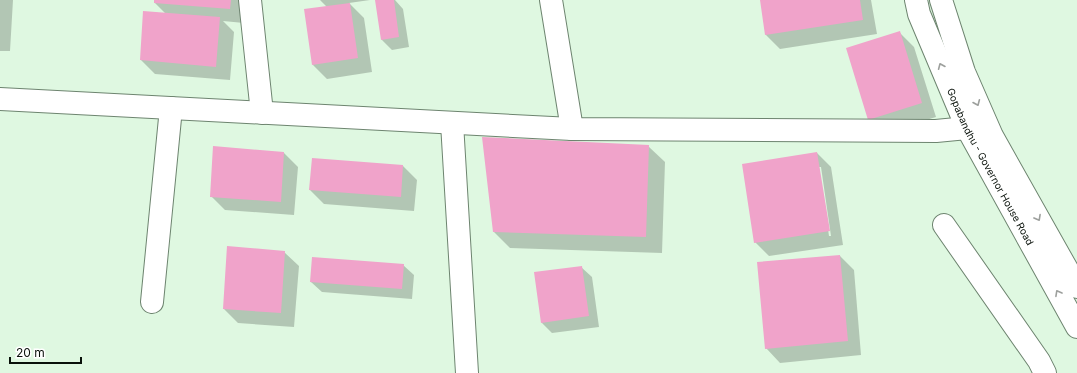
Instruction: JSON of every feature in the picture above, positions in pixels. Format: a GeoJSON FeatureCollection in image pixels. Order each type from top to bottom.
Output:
{"type":"FeatureCollection","features":[{"type":"Feature","properties":{"kind":"street"},"geometry":{"type":"LineString","coordinates":[[250,0],[262,113]]}},
{"type":"Feature","properties":{"kind":"street"},"geometry":{"type":"LineString","coordinates":[[551,0],[572,129]]}},
{"type":"Feature","properties":{"kind":"street","name":"Gopabandhu - Governor House Road"},"geometry":{"type":"LineString","coordinates":[[916,0],[919,14],[967,128],[1077,327]]}},
{"type":"Feature","properties":{"kind":"street","name":"Gopabandhu - Governor House Road"},"geometry":{"type":"LineString","coordinates":[[941,0],[964,72],[992,136],[1077,287]]}},
{"type":"Feature","properties":{"kind":"street"},"geometry":{"type":"LineString","coordinates":[[0,99],[572,129],[936,130],[967,128]]}},
{"type":"Feature","properties":{"kind":"street"},"geometry":{"type":"LineString","coordinates":[[152,302],[171,108]]}},
{"type":"Feature","properties":{"kind":"street"},"geometry":{"type":"LineString","coordinates":[[452,123],[467,373]]}},
{"type":"Feature","properties":{"kind":"street"},"geometry":{"type":"LineString","coordinates":[[944,225],[1039,361],[1045,373]]}},
{"type":"Feature","properties":{"kind":"building"},"geometry":{"type":"Polygon","coordinates":[[[154,0],[231,0],[230,9],[154,3],[154,0]]]}},
{"type":"Feature","properties":{"kind":"building"},"geometry":{"type":"Polygon","coordinates":[[[375,0],[394,0],[399,37],[381,40],[375,0]]]}},
{"type":"Feature","properties":{"kind":"building"},"geometry":{"type":"Polygon","coordinates":[[[760,0],[860,0],[863,20],[765,35],[760,0]]]}},
{"type":"Feature","properties":{"kind":"building"},"geometry":{"type":"Polygon","coordinates":[[[350,3],[358,58],[312,65],[304,9],[350,3]]]}},
{"type":"Feature","properties":{"kind":"building"},"geometry":{"type":"Polygon","coordinates":[[[143,11],[220,17],[216,67],[140,60],[143,11]]]}},
{"type":"Feature","properties":{"kind":"building"},"geometry":{"type":"Polygon","coordinates":[[[900,31],[922,103],[868,120],[846,48],[900,31]]]}},
{"type":"Feature","properties":{"kind":"building"},"geometry":{"type":"Polygon","coordinates":[[[482,137],[649,145],[646,237],[493,232],[482,137]]]}},
{"type":"Feature","properties":{"kind":"building"},"geometry":{"type":"Polygon","coordinates":[[[213,146],[284,152],[281,202],[210,197],[213,146]]]}},
{"type":"Feature","properties":{"kind":"building"},"geometry":{"type":"Polygon","coordinates":[[[817,152],[830,231],[754,243],[742,164],[817,152]]]}},
{"type":"Feature","properties":{"kind":"building"},"geometry":{"type":"Polygon","coordinates":[[[312,158],[403,165],[401,197],[309,190],[312,158]]]}},
{"type":"Feature","properties":{"kind":"building"},"geometry":{"type":"Polygon","coordinates":[[[227,246],[285,251],[281,313],[223,309],[227,246]]]}},
{"type":"Feature","properties":{"kind":"building"},"geometry":{"type":"Polygon","coordinates":[[[840,255],[848,341],[765,349],[757,262],[840,255]]]}},
{"type":"Feature","properties":{"kind":"building"},"geometry":{"type":"Polygon","coordinates":[[[312,257],[404,264],[402,289],[310,282],[312,257]]]}},
{"type":"Feature","properties":{"kind":"building"},"geometry":{"type":"Polygon","coordinates":[[[582,266],[589,316],[541,323],[534,272],[582,266]]]}}]}
